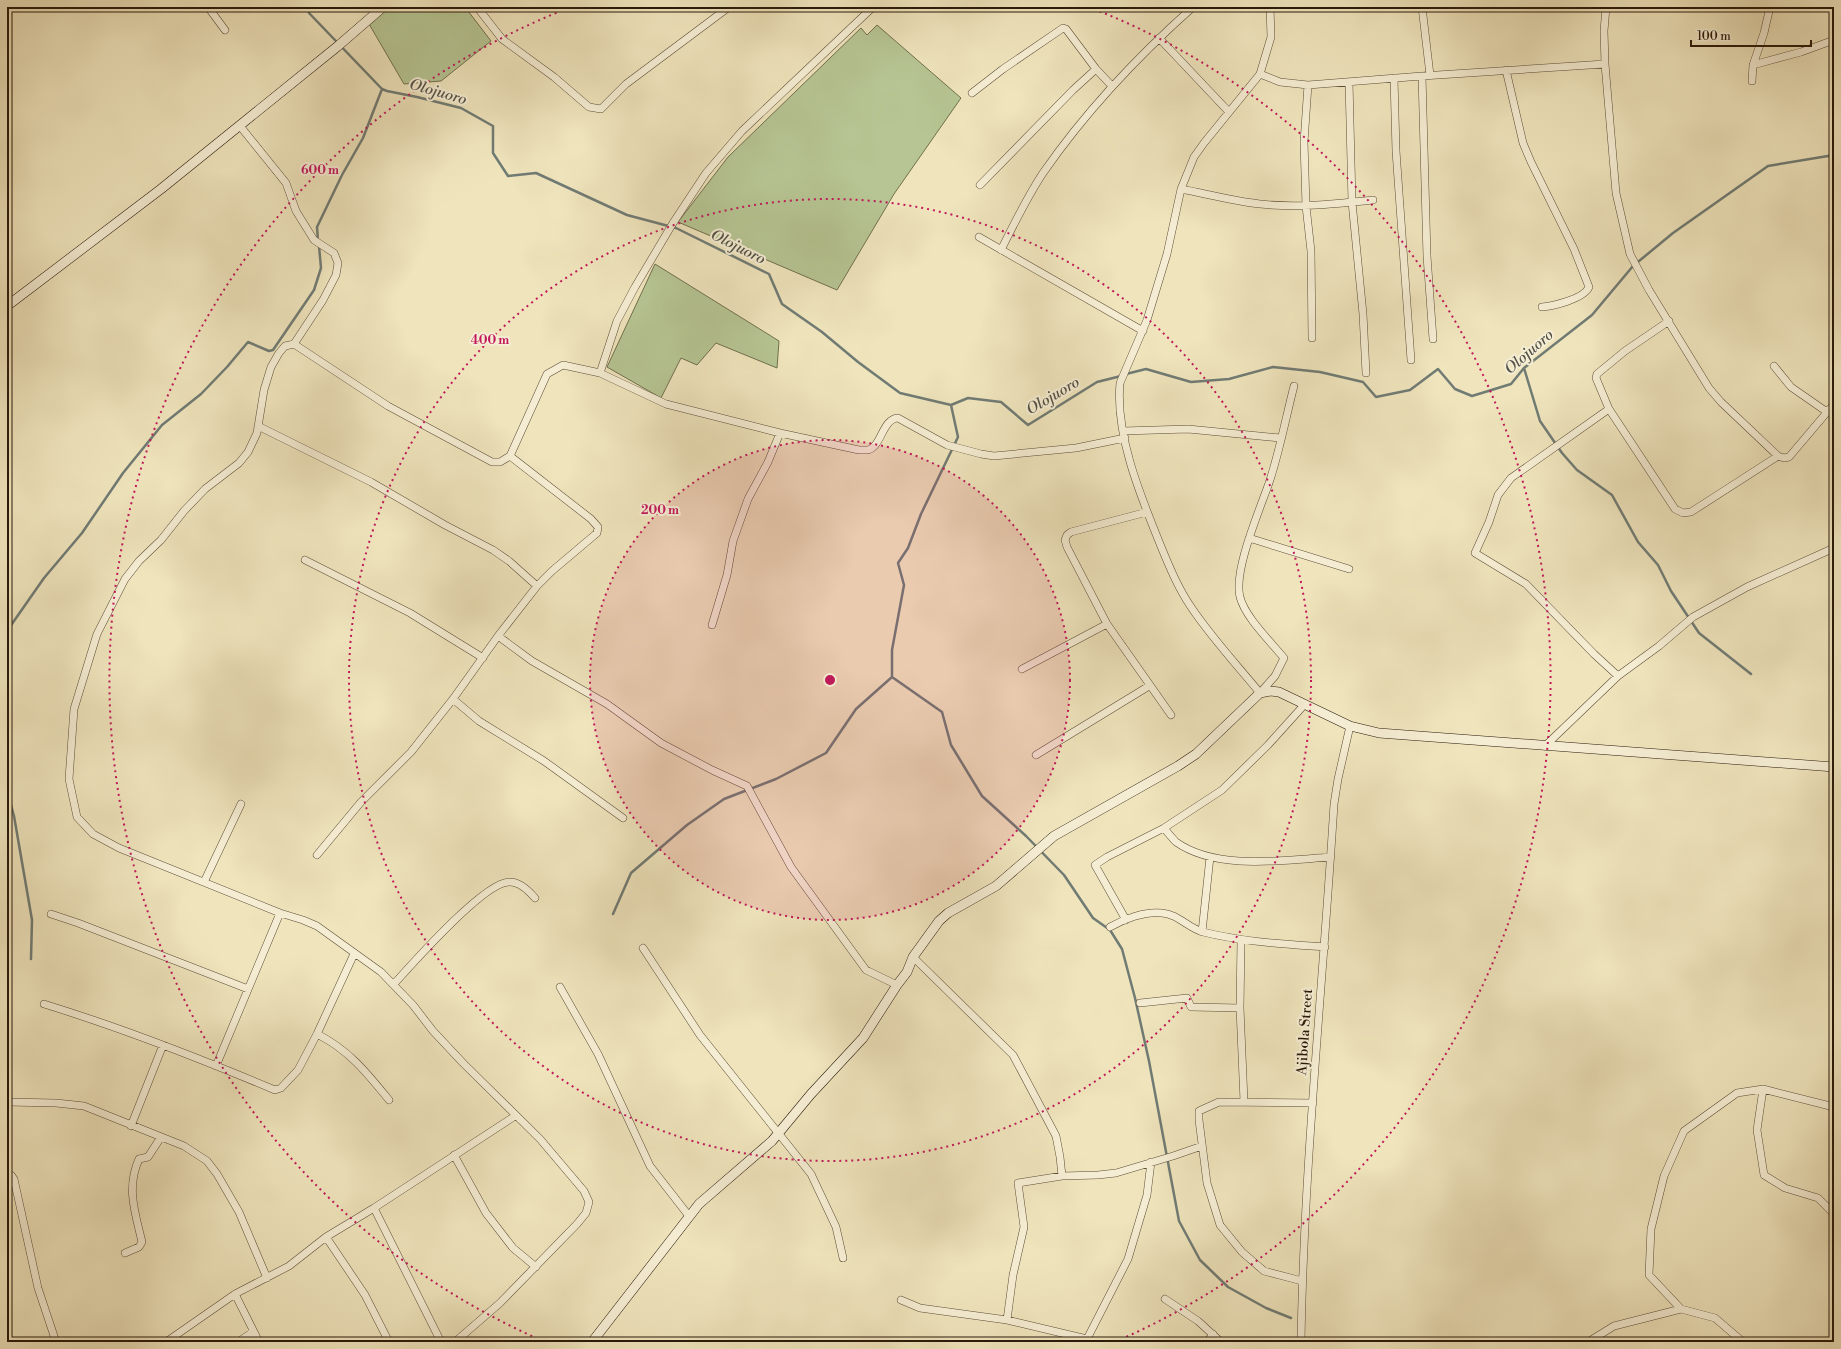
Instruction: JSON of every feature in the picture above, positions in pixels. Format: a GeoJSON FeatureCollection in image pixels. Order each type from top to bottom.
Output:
{"type":"FeatureCollection","features":[{"type":"Feature","properties":{"kind":"street"},"geometry":{"type":"LineString","coordinates":[[208,7],[225,30]]}},
{"type":"Feature","properties":{"kind":"street"},"geometry":{"type":"LineString","coordinates":[[7,306],[160,190],[338,46],[383,7]]}},
{"type":"Feature","properties":{"kind":"street"},"geometry":{"type":"LineString","coordinates":[[477,7],[502,39],[548,72],[590,108],[601,109],[626,84],[729,7]]}},
{"type":"Feature","properties":{"kind":"street"},"geometry":{"type":"LineString","coordinates":[[600,373],[617,321],[634,287],[673,223],[706,173],[742,131],[873,7]]}},
{"type":"Feature","properties":{"kind":"street"},"geometry":{"type":"LineString","coordinates":[[1001,250],[1042,174],[1077,127],[1111,85],[1193,7]]}},
{"type":"Feature","properties":{"kind":"street"},"geometry":{"type":"LineString","coordinates":[[1260,693],[1191,606],[1172,572],[1135,480],[1124,434],[1119,392],[1120,383],[1143,331],[1167,254],[1181,189],[1194,158],[1204,143],[1260,74],[1271,37],[1270,7]]}},
{"type":"Feature","properties":{"kind":"street"},"geometry":{"type":"LineString","coordinates":[[1422,7],[1426,75],[1427,256],[1433,339]]}},
{"type":"Feature","properties":{"kind":"street"},"geometry":{"type":"LineString","coordinates":[[1606,7],[1604,31],[1605,64],[1616,193],[1630,254],[1638,270],[1709,388],[1721,402],[1778,456],[1784,458],[1789,457],[1834,404]]}},
{"type":"Feature","properties":{"kind":"street"},"geometry":{"type":"LineString","coordinates":[[1752,81],[1753,65],[1764,33],[1770,7]]}},
{"type":"Feature","properties":{"kind":"street"},"geometry":{"type":"LineString","coordinates":[[972,93],[1003,69],[1063,28],[1066,29],[1096,69],[1111,85]]}},
{"type":"Feature","properties":{"kind":"street"},"geometry":{"type":"LineString","coordinates":[[1159,38],[1229,112]]}},
{"type":"Feature","properties":{"kind":"street"},"geometry":{"type":"LineString","coordinates":[[1753,65],[1801,52],[1834,40]]}},
{"type":"Feature","properties":{"kind":"street"},"geometry":{"type":"LineString","coordinates":[[1260,74],[1280,82],[1308,85],[1426,75],[1605,64]]}},
{"type":"Feature","properties":{"kind":"street"},"geometry":{"type":"LineString","coordinates":[[980,185],[1073,90],[1096,69]]}},
{"type":"Feature","properties":{"kind":"street"},"geometry":{"type":"LineString","coordinates":[[1506,70],[1523,143],[1530,162],[1574,250],[1588,287],[1584,293],[1562,303],[1542,307]]}},
{"type":"Feature","properties":{"kind":"street"},"geometry":{"type":"LineString","coordinates":[[1394,78],[1398,173],[1411,360]]}},
{"type":"Feature","properties":{"kind":"street"},"geometry":{"type":"LineString","coordinates":[[1349,82],[1352,202],[1363,314],[1366,373]]}},
{"type":"Feature","properties":{"kind":"street"},"geometry":{"type":"LineString","coordinates":[[1308,85],[1304,142],[1306,206],[1311,251],[1312,338]]}},
{"type":"Feature","properties":{"kind":"street"},"geometry":{"type":"LineString","coordinates":[[240,126],[286,183],[296,211],[314,240],[334,253],[338,263],[336,275],[323,300],[294,344],[286,346],[279,353],[271,367],[264,390],[255,440],[239,463],[206,489],[184,511],[161,540],[139,561],[125,579],[97,634],[74,709],[69,779],[76,817],[93,834],[119,848],[280,913],[317,926],[381,972],[394,984],[463,1063],[508,1106],[515,1116],[540,1138],[584,1191],[589,1202],[586,1213],[577,1224],[500,1303],[455,1342]]}},
{"type":"Feature","properties":{"kind":"street"},"geometry":{"type":"LineString","coordinates":[[1181,189],[1259,204],[1306,206],[1373,200]]}},
{"type":"Feature","properties":{"kind":"street"},"geometry":{"type":"LineString","coordinates":[[979,237],[1143,331]]}},
{"type":"Feature","properties":{"kind":"street"},"geometry":{"type":"LineString","coordinates":[[1669,321],[1625,351],[1597,374],[1596,378],[1609,409],[1675,509],[1683,513],[1691,512],[1778,456]]}},
{"type":"Feature","properties":{"kind":"street"},"geometry":{"type":"LineString","coordinates":[[294,344],[388,406],[492,462],[500,462],[510,456],[547,374],[563,365],[600,373],[666,404],[780,433],[858,450],[868,450],[873,447],[891,420],[898,418],[946,445],[956,449],[981,454],[1008,455],[1081,448],[1124,434],[1188,429],[1280,438]]}},
{"type":"Feature","properties":{"kind":"street"},"geometry":{"type":"LineString","coordinates":[[1774,366],[1791,387],[1827,412]]}},
{"type":"Feature","properties":{"kind":"street"},"geometry":{"type":"LineString","coordinates":[[592,1342],[689,1216],[711,1193],[779,1134],[811,1094],[863,1038],[907,972],[913,957],[939,921],[948,913],[996,886],[1042,844],[1070,826],[1178,766],[1196,754],[1260,693],[1275,676],[1284,658],[1243,606],[1239,595],[1243,561],[1249,538],[1270,479],[1294,386]]}},
{"type":"Feature","properties":{"kind":"street"},"geometry":{"type":"LineString","coordinates":[[1609,409],[1511,478],[1498,495],[1489,522],[1475,553],[1526,584],[1594,654],[1618,676]]}},
{"type":"Feature","properties":{"kind":"street"},"geometry":{"type":"LineString","coordinates":[[258,426],[371,482],[445,525],[493,550],[509,561],[537,586]]}},
{"type":"Feature","properties":{"kind":"street"},"geometry":{"type":"LineString","coordinates":[[712,625],[728,575],[733,541],[748,499],[768,462],[780,433]]}},
{"type":"Feature","properties":{"kind":"street"},"geometry":{"type":"LineString","coordinates":[[317,855],[361,802],[410,752],[453,699],[498,636],[537,586],[552,571],[597,533],[598,527],[591,519],[510,456]]}},
{"type":"Feature","properties":{"kind":"street"},"geometry":{"type":"LineString","coordinates":[[1147,512],[1071,532],[1067,535],[1065,540],[1067,547],[1107,624],[1149,686],[1171,715]]}},
{"type":"Feature","properties":{"kind":"street"},"geometry":{"type":"LineString","coordinates":[[1249,538],[1349,568]]}},
{"type":"Feature","properties":{"kind":"street"},"geometry":{"type":"LineString","coordinates":[[1545,746],[1618,676],[1659,646],[1693,617],[1747,587],[1834,548]]}},
{"type":"Feature","properties":{"kind":"street"},"geometry":{"type":"LineString","coordinates":[[305,560],[410,613],[483,658]]}},
{"type":"Feature","properties":{"kind":"street"},"geometry":{"type":"LineString","coordinates":[[1022,669],[1107,624]]}},
{"type":"Feature","properties":{"kind":"street"},"geometry":{"type":"LineString","coordinates":[[498,636],[532,661],[607,704],[661,743],[712,770],[747,786],[752,792],[754,800],[791,867],[866,970],[897,985]]}},
{"type":"Feature","properties":{"kind":"street"},"geometry":{"type":"LineString","coordinates":[[1036,755],[1149,686]]}},
{"type":"Feature","properties":{"kind":"street"},"geometry":{"type":"LineString","coordinates":[[1260,693],[1270,691],[1279,692],[1350,726],[1379,733],[1834,767]]}},
{"type":"Feature","properties":{"kind":"street"},"geometry":{"type":"LineString","coordinates":[[453,699],[479,721],[544,760],[623,818]]}},
{"type":"Feature","properties":{"kind":"street"},"geometry":{"type":"LineString","coordinates":[[1126,920],[1095,865],[1107,857],[1164,828],[1230,784],[1305,704]]}},
{"type":"Feature","properties":{"kind":"street","name":"Ajibola Street"},"geometry":{"type":"LineString","coordinates":[[1301,1342],[1302,1282],[1334,804],[1350,726]]}},
{"type":"Feature","properties":{"kind":"street"},"geometry":{"type":"LineString","coordinates":[[204,882],[241,804]]}},
{"type":"Feature","properties":{"kind":"street"},"geometry":{"type":"LineString","coordinates":[[1164,828],[1174,840],[1183,846],[1210,857],[1256,861],[1331,857]]}},
{"type":"Feature","properties":{"kind":"street"},"geometry":{"type":"LineString","coordinates":[[1202,932],[1210,857]]}},
{"type":"Feature","properties":{"kind":"street"},"geometry":{"type":"LineString","coordinates":[[394,984],[433,940],[470,906],[501,882],[511,881],[525,888],[535,898]]}},
{"type":"Feature","properties":{"kind":"street"},"geometry":{"type":"LineString","coordinates":[[216,1066],[280,913]]}},
{"type":"Feature","properties":{"kind":"street"},"geometry":{"type":"LineString","coordinates":[[1110,928],[1126,920],[1150,913],[1168,913],[1202,932],[1241,941],[1325,947]]}},
{"type":"Feature","properties":{"kind":"street"},"geometry":{"type":"LineString","coordinates":[[51,914],[248,989]]}},
{"type":"Feature","properties":{"kind":"street"},"geometry":{"type":"LineString","coordinates":[[1241,941],[1240,1008],[1244,1101]]}},
{"type":"Feature","properties":{"kind":"street"},"geometry":{"type":"LineString","coordinates":[[643,948],[700,1035],[811,1174],[836,1228],[843,1258]]}},
{"type":"Feature","properties":{"kind":"street"},"geometry":{"type":"LineString","coordinates":[[44,1004],[163,1045],[275,1090],[280,1088],[298,1070],[317,1034],[354,954]]}},
{"type":"Feature","properties":{"kind":"street"},"geometry":{"type":"LineString","coordinates":[[913,957],[1013,1055],[1056,1136],[1062,1176]]}},
{"type":"Feature","properties":{"kind":"street"},"geometry":{"type":"LineString","coordinates":[[560,987],[598,1054],[650,1166],[689,1216]]}},
{"type":"Feature","properties":{"kind":"street"},"geometry":{"type":"LineString","coordinates":[[1140,1003],[1186,998],[1191,1007],[1240,1008]]}},
{"type":"Feature","properties":{"kind":"street"},"geometry":{"type":"LineString","coordinates":[[317,1034],[330,1040],[360,1065],[389,1100]]}},
{"type":"Feature","properties":{"kind":"street"},"geometry":{"type":"LineString","coordinates":[[131,1126],[163,1045]]}},
{"type":"Feature","properties":{"kind":"street"},"geometry":{"type":"LineString","coordinates":[[1763,1089],[1757,1130],[1764,1175],[1785,1188],[1818,1198],[1834,1214]]}},
{"type":"Feature","properties":{"kind":"street"},"geometry":{"type":"LineString","coordinates":[[1681,1309],[1649,1275],[1651,1229],[1664,1176],[1684,1131],[1737,1092],[1763,1089],[1834,1107]]}},
{"type":"Feature","properties":{"kind":"street"},"geometry":{"type":"LineString","coordinates":[[1302,1282],[1264,1271],[1242,1252],[1220,1225],[1207,1183],[1199,1111],[1219,1102],[1244,1101],[1313,1103]]}},
{"type":"Feature","properties":{"kind":"street"},"geometry":{"type":"LineString","coordinates":[[7,1102],[56,1103],[84,1106],[184,1146],[207,1161],[217,1174],[239,1212],[267,1278]]}},
{"type":"Feature","properties":{"kind":"street"},"geometry":{"type":"LineString","coordinates":[[166,1342],[235,1294],[289,1266],[326,1237],[374,1208],[515,1116]]}},
{"type":"Feature","properties":{"kind":"street"},"geometry":{"type":"LineString","coordinates":[[124,1253],[139,1248],[142,1242],[132,1202],[134,1170],[139,1159],[148,1157],[161,1137]]}},
{"type":"Feature","properties":{"kind":"street"},"geometry":{"type":"LineString","coordinates":[[1007,1320],[1013,1275],[1024,1227],[1018,1183],[1062,1176],[1110,1174],[1164,1159],[1202,1146]]}},
{"type":"Feature","properties":{"kind":"street"},"geometry":{"type":"LineString","coordinates":[[454,1155],[486,1213],[513,1248],[536,1267]]}},
{"type":"Feature","properties":{"kind":"street"},"geometry":{"type":"LineString","coordinates":[[901,1300],[920,1308],[1007,1320],[1087,1339],[1128,1259],[1147,1195],[1151,1162]]}},
{"type":"Feature","properties":{"kind":"street"},"geometry":{"type":"LineString","coordinates":[[7,1176],[11,1175],[14,1179],[38,1288],[56,1342]]}},
{"type":"Feature","properties":{"kind":"street"},"geometry":{"type":"LineString","coordinates":[[374,1208],[441,1342]]}},
{"type":"Feature","properties":{"kind":"street"},"geometry":{"type":"LineString","coordinates":[[326,1237],[365,1295],[389,1342]]}},
{"type":"Feature","properties":{"kind":"street"},"geometry":{"type":"LineString","coordinates":[[235,1294],[259,1342]]}},
{"type":"Feature","properties":{"kind":"street"},"geometry":{"type":"LineString","coordinates":[[1165,1300],[1198,1321],[1221,1342]]}},
{"type":"Feature","properties":{"kind":"street"},"geometry":{"type":"LineString","coordinates":[[1588,1342],[1614,1326],[1681,1309],[1715,1318],[1743,1342]]}},
{"type":"Feature","properties":{"kind":"street"},"geometry":{"type":"LineString","coordinates":[[238,1342],[253,1332]]}},
{"type":"Feature","properties":{"kind":"street"},"geometry":{"type":"LineString","coordinates":[[1207,1342],[1213,1334]]}},
{"type":"Feature","properties":{"kind":"green space"},"geometry":{"type":"Polygon","coordinates":[[[388,7],[465,7],[491,41],[441,81],[404,84],[369,24],[388,7]]]}},
{"type":"Feature","properties":{"kind":"green space"},"geometry":{"type":"Polygon","coordinates":[[[877,25],[961,98],[894,194],[837,290],[678,222],[728,157],[861,28],[867,35],[877,25]]]}},
{"type":"Feature","properties":{"kind":"green space"},"geometry":{"type":"Polygon","coordinates":[[[655,264],[779,341],[777,368],[716,343],[697,365],[681,358],[661,398],[607,367],[655,264]]]}},
{"type":"Feature","properties":{"kind":"waterway","name":"Olojuoro"},"geometry":{"type":"LineString","coordinates":[[308,7],[309,13],[382,89],[461,108],[493,126],[493,153],[508,176],[536,173],[627,215],[676,228],[769,274],[782,304],[822,332],[858,362],[900,393],[951,405],[968,398],[1001,402],[1028,425],[1097,382],[1121,376]]}},
{"type":"Feature","properties":{"kind":"waterway"},"geometry":{"type":"LineString","coordinates":[[318,241],[317,227],[342,175],[363,138],[382,89]]}},
{"type":"Feature","properties":{"kind":"waterway","name":"Olojuoro"},"geometry":{"type":"LineString","coordinates":[[1126,374],[1146,369],[1191,382],[1229,379],[1273,367],[1320,372],[1363,382],[1376,397],[1410,390],[1438,369],[1455,389],[1472,396],[1511,384],[1524,368],[1592,315],[1633,266],[1673,233],[1768,166],[1834,155]]}},
{"type":"Feature","properties":{"kind":"waterway"},"geometry":{"type":"LineString","coordinates":[[7,631],[44,578],[82,533],[123,473],[162,425],[201,394],[248,342],[269,351],[273,350],[314,290],[321,268],[319,246]]}},
{"type":"Feature","properties":{"kind":"waterway"},"geometry":{"type":"LineString","coordinates":[[1524,368],[1540,421],[1562,453],[1577,470],[1612,495],[1638,542],[1658,565],[1671,591],[1699,633],[1751,674]]}},
{"type":"Feature","properties":{"kind":"waterway"},"geometry":{"type":"LineString","coordinates":[[951,405],[958,437],[921,514],[908,548],[898,563],[904,585],[892,650],[892,677],[942,712],[951,745],[982,796],[1026,836],[1064,875],[1093,918],[1110,930],[1122,949],[1149,1061],[1179,1221],[1200,1260],[1228,1287],[1266,1308],[1291,1318]]}},
{"type":"Feature","properties":{"kind":"waterway"},"geometry":{"type":"LineString","coordinates":[[613,914],[631,873],[687,825],[724,799],[776,779],[826,753],[856,709],[892,677]]}},
{"type":"Feature","properties":{"kind":"waterway"},"geometry":{"type":"LineString","coordinates":[[7,791],[14,816],[32,920],[31,959]]}}]}
